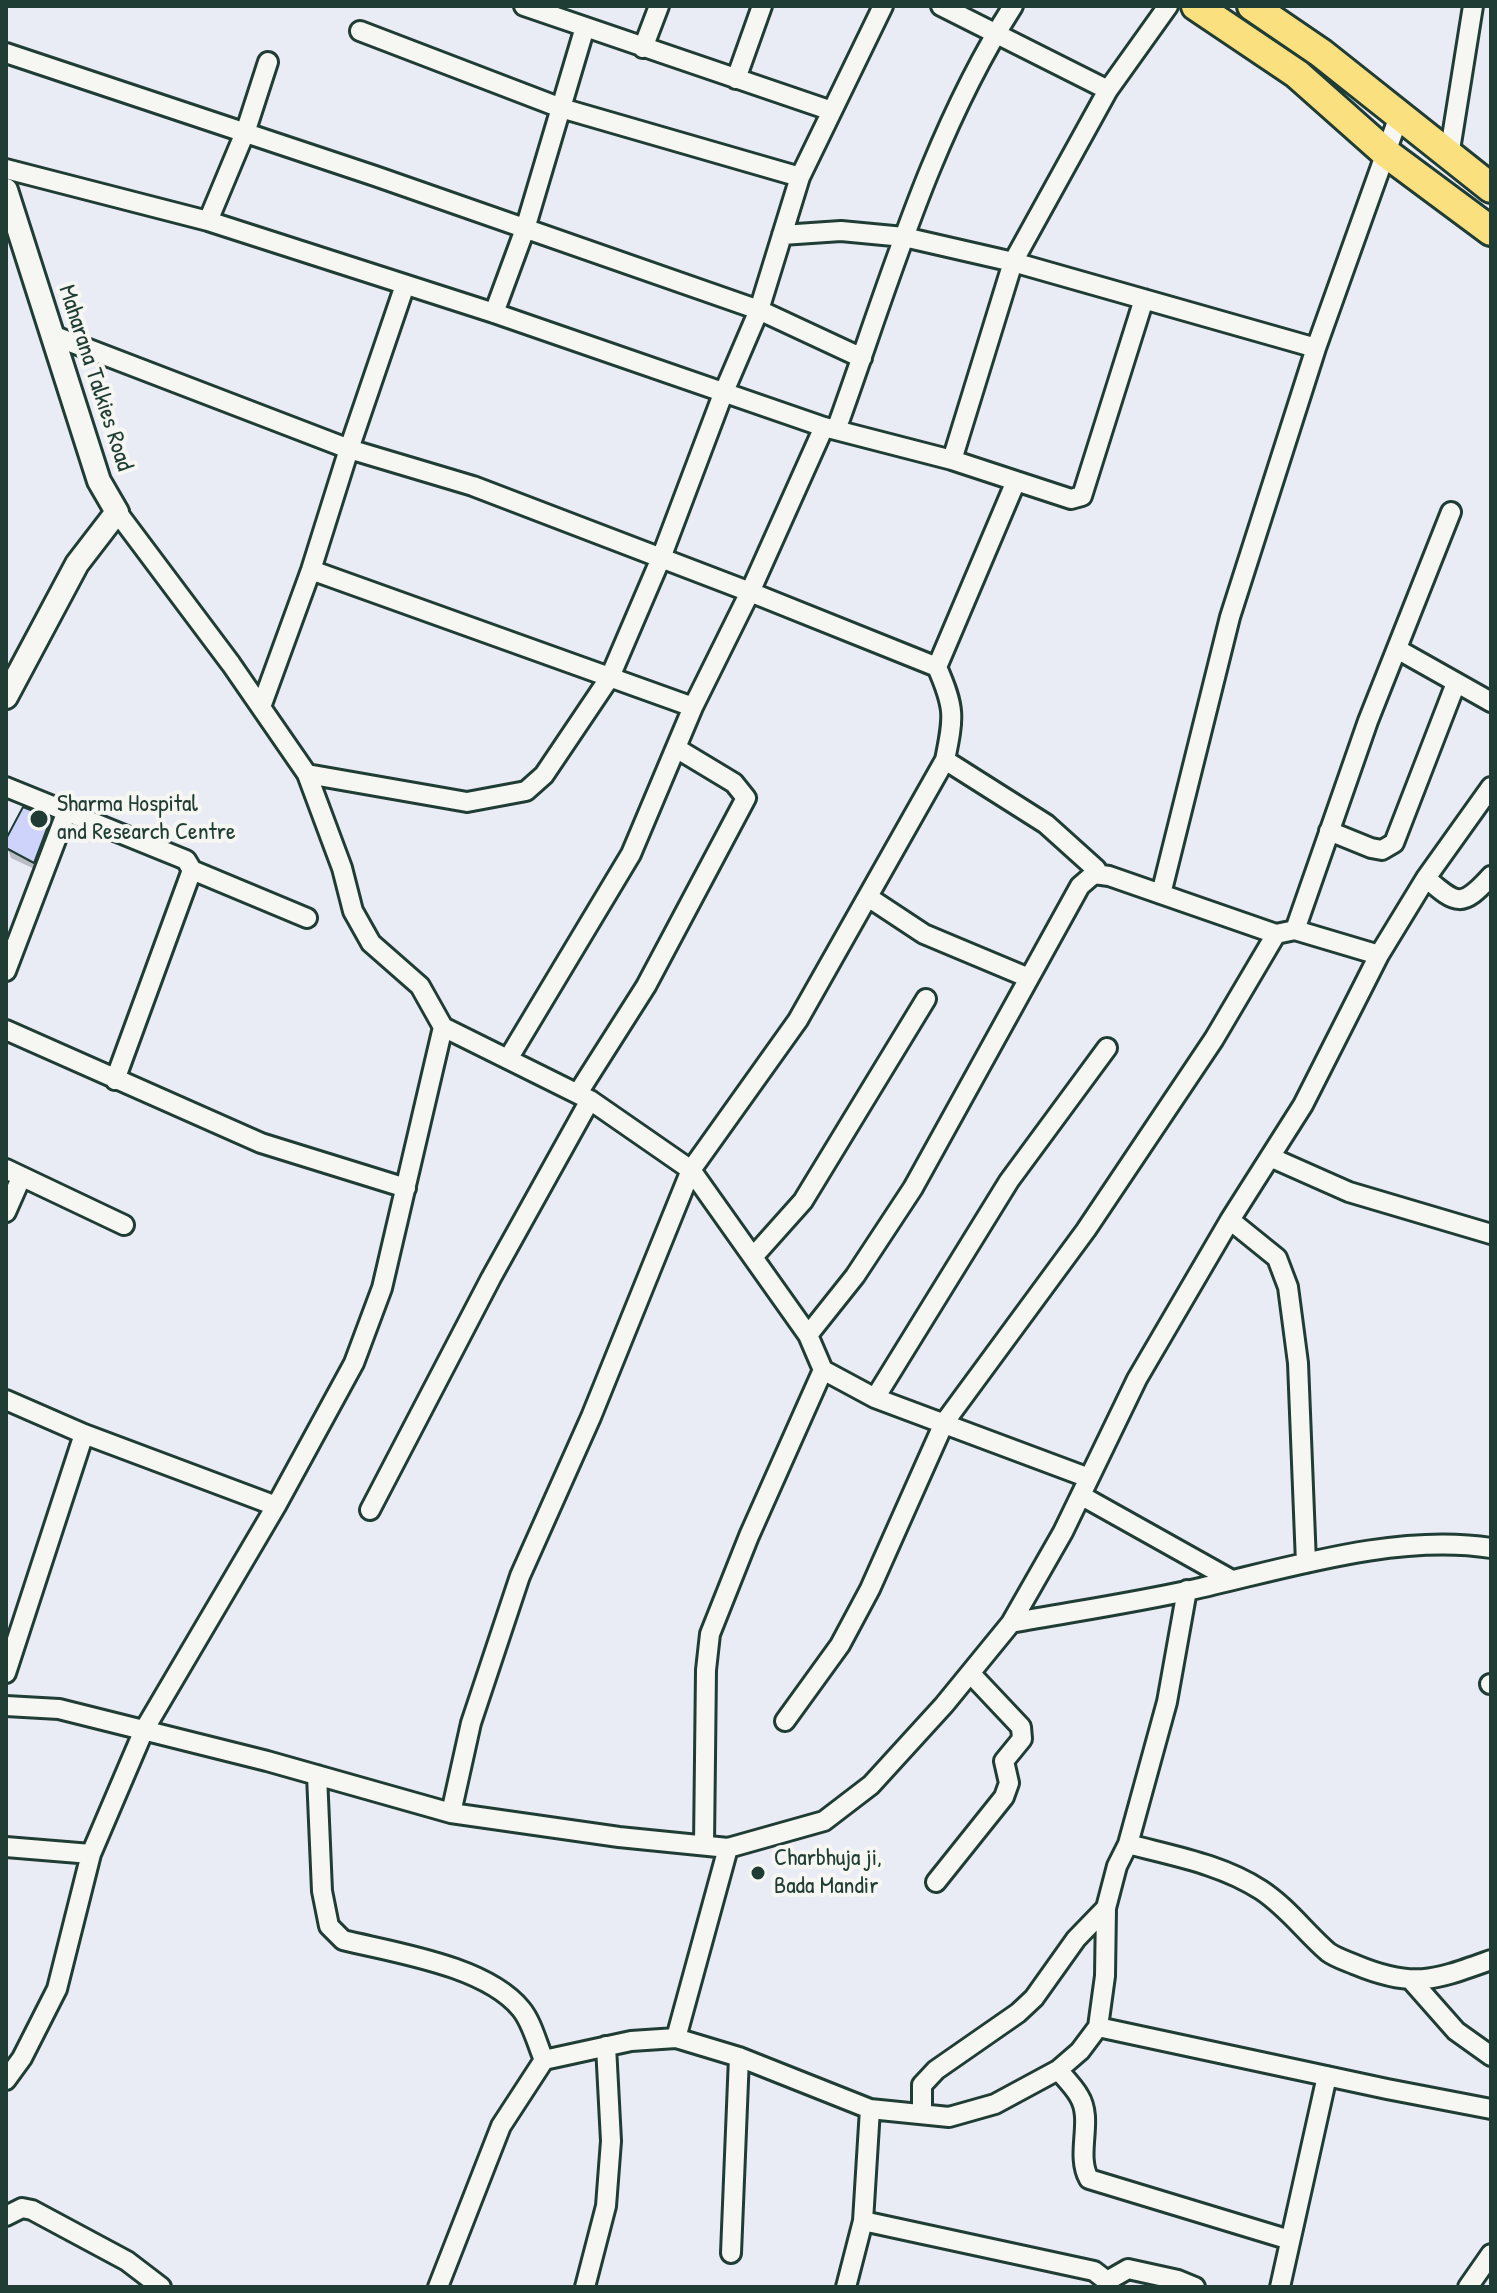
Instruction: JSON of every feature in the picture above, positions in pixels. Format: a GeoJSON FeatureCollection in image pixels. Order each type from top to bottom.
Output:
{"type":"FeatureCollection","features":[{"type":"Feature","properties":{"kind":"main road"},"geometry":{"type":"LineString","coordinates":[[1196,6],[1297,74],[1386,153],[1491,231]]}},
{"type":"Feature","properties":{"kind":"main road"},"geometry":{"type":"LineString","coordinates":[[1252,6],[1321,53],[1491,188]]}},
{"type":"Feature","properties":{"kind":"street"},"geometry":{"type":"LineString","coordinates":[[524,6],[553,11],[585,27],[643,48],[832,111]]}},
{"type":"Feature","properties":{"kind":"street"},"geometry":{"type":"LineString","coordinates":[[643,48],[659,6]]}},
{"type":"Feature","properties":{"kind":"street"},"geometry":{"type":"LineString","coordinates":[[736,79],[762,6]]}},
{"type":"Feature","properties":{"kind":"street"},"geometry":{"type":"LineString","coordinates":[[307,774],[467,802],[526,791],[544,775],[610,677],[661,558],[723,394],[759,310],[800,177],[883,6]]}},
{"type":"Feature","properties":{"kind":"street"},"geometry":{"type":"LineString","coordinates":[[941,6],[1108,90]]}},
{"type":"Feature","properties":{"kind":"street"},"geometry":{"type":"LineString","coordinates":[[508,1059],[631,854],[693,707],[862,358],[904,237],[947,129],[1013,6]]}},
{"type":"Feature","properties":{"kind":"street"},"geometry":{"type":"LineString","coordinates":[[952,460],[1013,262],[1108,90],[1168,6]]}},
{"type":"Feature","properties":{"kind":"street"},"geometry":{"type":"LineString","coordinates":[[1449,156],[1473,6]]}},
{"type":"Feature","properties":{"kind":"street"},"geometry":{"type":"LineString","coordinates":[[494,313],[525,229],[585,27]]}},
{"type":"Feature","properties":{"kind":"street"},"geometry":{"type":"LineString","coordinates":[[360,31],[561,108],[800,177]]}},
{"type":"Feature","properties":{"kind":"street"},"geometry":{"type":"LineString","coordinates":[[6,53],[759,310],[862,358]]}},
{"type":"Feature","properties":{"kind":"street"},"geometry":{"type":"LineString","coordinates":[[208,221],[245,133],[268,62]]}},
{"type":"Feature","properties":{"kind":"street"},"geometry":{"type":"LineString","coordinates":[[1161,894],[1230,617],[1316,348],[1399,116]]}},
{"type":"Feature","properties":{"kind":"street"},"geometry":{"type":"LineString","coordinates":[[6,169],[208,221],[494,313],[723,394],[830,428],[952,460],[1071,499],[1082,496],[1144,299]]}},
{"type":"Feature","properties":{"kind":"street","name":"Maharana Talkies Road"},"geometry":{"type":"LineString","coordinates":[[6,190],[99,481],[117,512]]}},
{"type":"Feature","properties":{"kind":"street"},"geometry":{"type":"LineString","coordinates":[[782,235],[841,231],[904,237],[1013,262],[1316,348]]}},
{"type":"Feature","properties":{"kind":"street"},"geometry":{"type":"LineString","coordinates":[[261,707],[311,570],[405,285]]}},
{"type":"Feature","properties":{"kind":"street"},"geometry":{"type":"LineString","coordinates":[[52,335],[349,449],[473,486],[937,667],[951,698],[953,720],[945,760],[798,1020],[691,1170],[591,1417],[520,1576],[471,1723],[451,1813]]}},
{"type":"Feature","properties":{"kind":"street"},"geometry":{"type":"LineString","coordinates":[[937,667],[1016,481]]}},
{"type":"Feature","properties":{"kind":"street"},"geometry":{"type":"LineString","coordinates":[[6,697],[77,564],[117,512],[307,774],[342,868],[353,911],[371,943],[420,986],[443,1027],[584,1096],[691,1170],[808,1335],[823,1370],[875,1398],[1089,1478]]}},
{"type":"Feature","properties":{"kind":"street"},"geometry":{"type":"LineString","coordinates":[[1295,930],[1329,831],[1451,512]]}},
{"type":"Feature","properties":{"kind":"street"},"geometry":{"type":"LineString","coordinates":[[311,570],[693,707]]}},
{"type":"Feature","properties":{"kind":"street"},"geometry":{"type":"LineString","coordinates":[[1397,649],[1491,702]]}},
{"type":"Feature","properties":{"kind":"street"},"geometry":{"type":"LineString","coordinates":[[1329,831],[1371,848],[1382,850],[1394,843],[1456,683]]}},
{"type":"Feature","properties":{"kind":"street"},"geometry":{"type":"LineString","coordinates":[[370,1510],[584,1096],[746,798],[734,783],[676,748]]}},
{"type":"Feature","properties":{"kind":"street"},"geometry":{"type":"LineString","coordinates":[[808,1335],[855,1276],[913,1188],[1080,886],[1096,869],[1046,824],[945,760]]}},
{"type":"Feature","properties":{"kind":"street"},"geometry":{"type":"LineString","coordinates":[[6,787],[186,860],[192,870],[307,918]]}},
{"type":"Feature","properties":{"kind":"street"},"geometry":{"type":"LineString","coordinates":[[6,1706],[59,1709],[451,1813],[619,1837],[728,1848],[824,1821],[871,1785],[971,1674],[1011,1623],[1082,1496],[1130,1391],[1230,1220],[1303,1105],[1379,955],[1426,878],[1491,787]]}},
{"type":"Feature","properties":{"kind":"street"},"geometry":{"type":"LineString","coordinates":[[6,971],[67,811]]}},
{"type":"Feature","properties":{"kind":"street"},"geometry":{"type":"LineString","coordinates":[[115,1080],[192,870]]}},
{"type":"Feature","properties":{"kind":"street"},"geometry":{"type":"LineString","coordinates":[[1094,874],[1109,876],[1276,934],[1295,930],[1379,955]]}},
{"type":"Feature","properties":{"kind":"street"},"geometry":{"type":"LineString","coordinates":[[1426,878],[1450,899],[1462,899],[1474,894],[1491,876]]}},
{"type":"Feature","properties":{"kind":"street"},"geometry":{"type":"LineString","coordinates":[[868,897],[924,934],[1029,978]]}},
{"type":"Feature","properties":{"kind":"street"},"geometry":{"type":"LineString","coordinates":[[785,1721],[840,1645],[870,1589],[944,1423],[1086,1230],[1214,1039],[1276,934]]}},
{"type":"Feature","properties":{"kind":"street"},"geometry":{"type":"LineString","coordinates":[[753,1257],[803,1201],[926,999]]}},
{"type":"Feature","properties":{"kind":"street"},"geometry":{"type":"LineString","coordinates":[[6,2080],[22,2058],[57,1989],[91,1854],[144,1730],[276,1506],[354,1363],[382,1288],[443,1027]]}},
{"type":"Feature","properties":{"kind":"street"},"geometry":{"type":"LineString","coordinates":[[6,1030],[261,1143],[406,1188]]}},
{"type":"Feature","properties":{"kind":"street"},"geometry":{"type":"LineString","coordinates":[[875,1398],[1009,1181],[1107,1048]]}},
{"type":"Feature","properties":{"kind":"street"},"geometry":{"type":"LineString","coordinates":[[1270,1157],[1349,1192],[1491,1234]]}},
{"type":"Feature","properties":{"kind":"street"},"geometry":{"type":"LineString","coordinates":[[6,1212],[13,1174],[124,1225]]}},
{"type":"Feature","properties":{"kind":"street"},"geometry":{"type":"LineString","coordinates":[[1230,1220],[1277,1258],[1288,1287],[1298,1363],[1306,1563]]}},
{"type":"Feature","properties":{"kind":"street"},"geometry":{"type":"LineString","coordinates":[[704,1845],[706,1670],[710,1634],[749,1536],[823,1370]]}},
{"type":"Feature","properties":{"kind":"street"},"geometry":{"type":"LineString","coordinates":[[6,1400],[84,1434],[276,1506]]}},
{"type":"Feature","properties":{"kind":"street"},"geometry":{"type":"LineString","coordinates":[[6,1673],[84,1434]]}},
{"type":"Feature","properties":{"kind":"street"},"geometry":{"type":"LineString","coordinates":[[1082,1496],[1232,1580]]}},
{"type":"Feature","properties":{"kind":"street"},"geometry":{"type":"LineString","coordinates":[[1011,1623],[1187,1590],[1306,1563],[1423,1544],[1466,1544],[1491,1548]]}},
{"type":"Feature","properties":{"kind":"street"},"geometry":{"type":"LineString","coordinates":[[438,2287],[501,2126],[544,2060],[631,2041],[676,2038],[739,2057],[870,2109],[949,2117],[995,2104],[1058,2070],[1080,2051],[1098,2027],[1105,1976],[1106,1908],[1117,1866],[1128,1844],[1167,1702],[1187,1590]]}},
{"type":"Feature","properties":{"kind":"street"},"geometry":{"type":"LineString","coordinates":[[936,1882],[1004,1797],[1009,1783],[1004,1761],[1022,1739],[1021,1727],[971,1674]]}},
{"type":"Feature","properties":{"kind":"street"},"geometry":{"type":"LineString","coordinates":[[317,1775],[322,1891],[329,1926],[343,1940],[463,1971],[498,1987],[523,2010],[544,2060]]}},
{"type":"Feature","properties":{"kind":"street"},"geometry":{"type":"LineString","coordinates":[[1128,1844],[1217,1868],[1260,1890],[1288,1911],[1331,1955],[1377,1974],[1411,1980],[1437,1980],[1491,1960]]}},
{"type":"Feature","properties":{"kind":"street"},"geometry":{"type":"LineString","coordinates":[[6,1847],[91,1854]]}},
{"type":"Feature","properties":{"kind":"street"},"geometry":{"type":"LineString","coordinates":[[676,2038],[728,1848]]}},
{"type":"Feature","properties":{"kind":"street"},"geometry":{"type":"LineString","coordinates":[[922,2114],[922,2085],[936,2070],[1034,1998],[1076,1939],[1106,1908]]}},
{"type":"Feature","properties":{"kind":"street"},"geometry":{"type":"LineString","coordinates":[[1411,1980],[1456,2031],[1491,2056]]}},
{"type":"Feature","properties":{"kind":"street"},"geometry":{"type":"LineString","coordinates":[[1098,2027],[1491,2109]]}},
{"type":"Feature","properties":{"kind":"street"},"geometry":{"type":"LineString","coordinates":[[585,2287],[606,2206],[611,2141],[606,2046]]}},
{"type":"Feature","properties":{"kind":"street"},"geometry":{"type":"LineString","coordinates":[[731,2253],[739,2057]]}},
{"type":"Feature","properties":{"kind":"street"},"geometry":{"type":"LineString","coordinates":[[1058,2070],[1081,2097],[1084,2166],[1089,2179],[1290,2240]]}},
{"type":"Feature","properties":{"kind":"street"},"geometry":{"type":"LineString","coordinates":[[1280,2287],[1327,2076]]}},
{"type":"Feature","properties":{"kind":"street"},"geometry":{"type":"LineString","coordinates":[[846,2287],[863,2221],[870,2109]]}},
{"type":"Feature","properties":{"kind":"street"},"geometry":{"type":"LineString","coordinates":[[6,2216],[22,2208],[32,2210],[127,2261],[161,2287]]}},
{"type":"Feature","properties":{"kind":"street"},"geometry":{"type":"LineString","coordinates":[[863,2221],[1094,2271],[1108,2284],[1128,2269],[1195,2287]]}},
{"type":"Feature","properties":{"kind":"street"},"geometry":{"type":"LineString","coordinates":[[1468,2287],[1491,2254]]}},
{"type":"Feature","properties":{"kind":"building"},"geometry":{"type":"Polygon","coordinates":[[[23,807],[51,818],[34,863],[6,848],[6,839],[23,807]]]}},
{"type":"Feature","properties":{"kind":"place","name":"Sharma Hospital and Research Centre"},"geometry":{"type":"Point","coordinates":[39,819]}},
{"type":"Feature","properties":{"kind":"place","name":"Charbhuja ji, Bada Mandir"},"geometry":{"type":"Point","coordinates":[758,1873]}}]}
